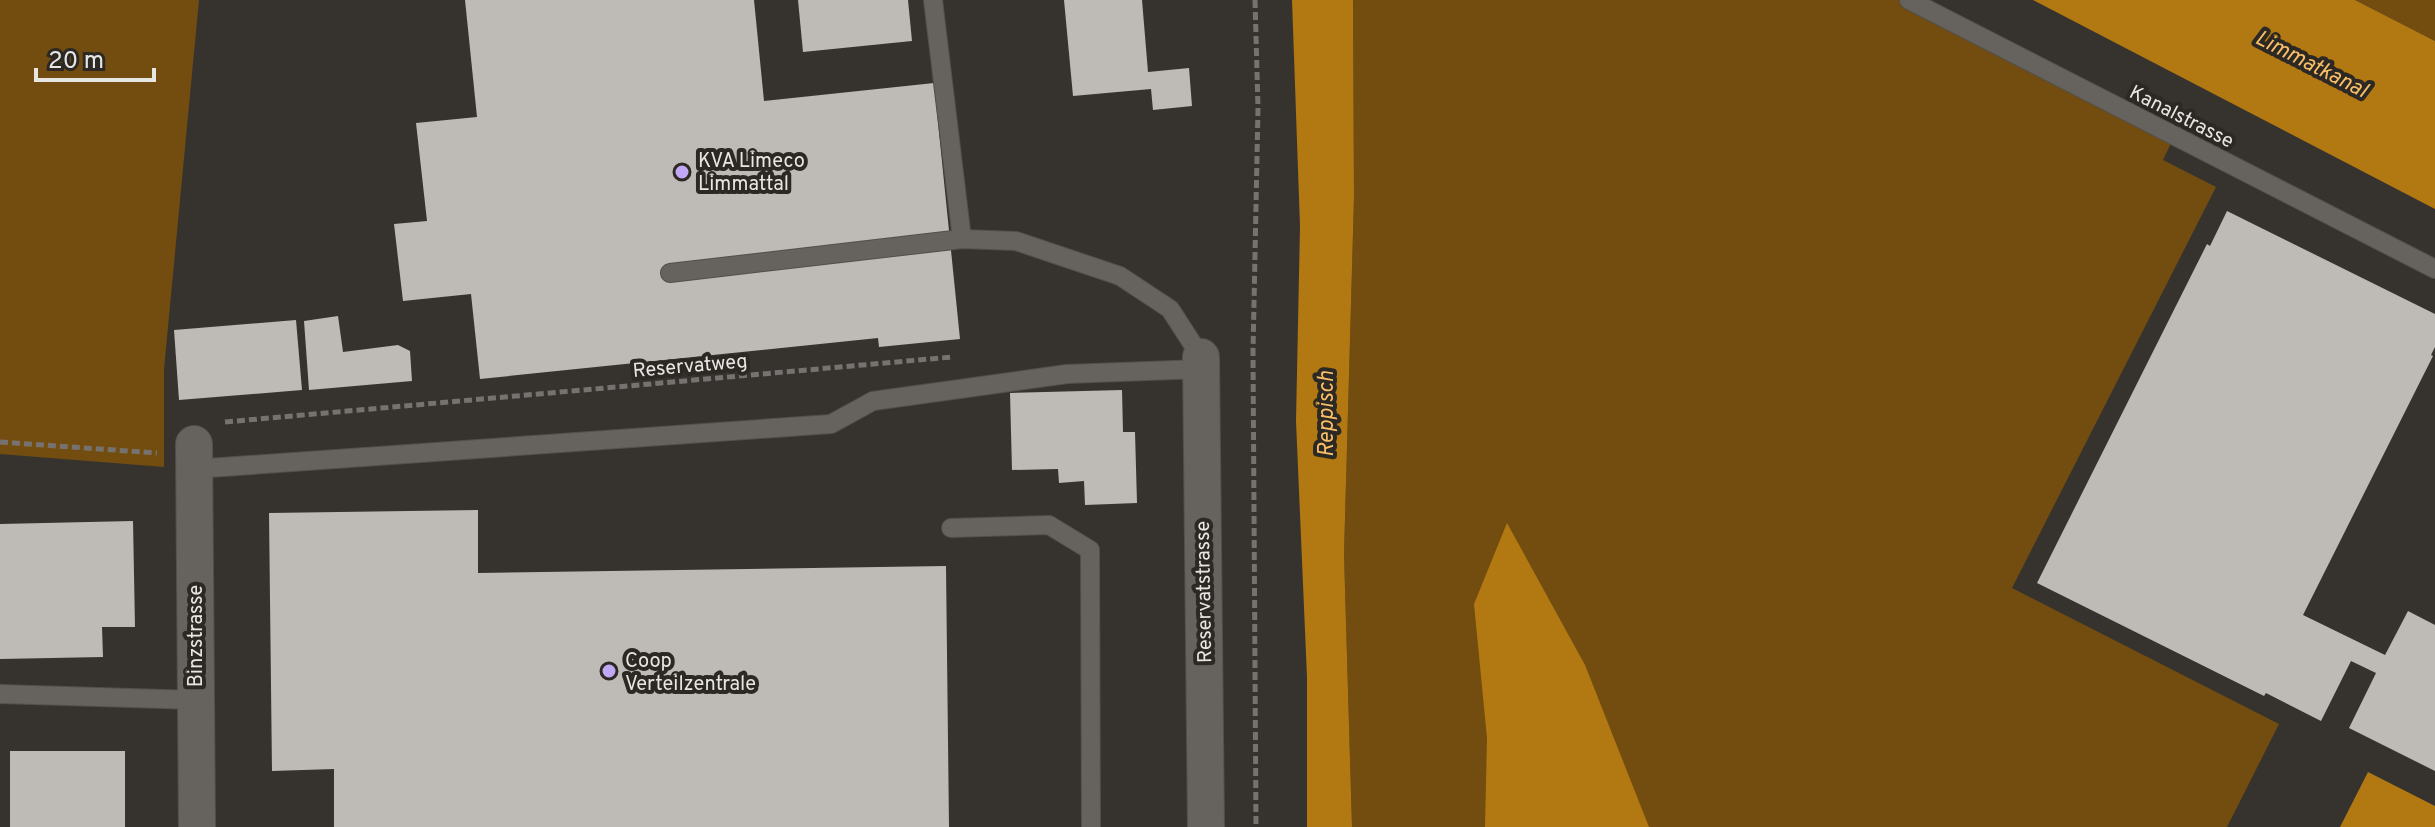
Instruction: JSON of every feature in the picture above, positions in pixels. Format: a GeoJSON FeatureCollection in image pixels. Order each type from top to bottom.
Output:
{"type":"FeatureCollection","features":[{"type":"Feature","properties":{"kind":"street","name":"Reservatstrasse"},"geometry":{"type":"LineString","coordinates":[[1201,363],[1206,827]]}},
{"type":"Feature","properties":{"kind":"street","name":"Binzstrasse"},"geometry":{"type":"LineString","coordinates":[[197,827],[198,448]]}},
{"type":"Feature","properties":{"kind":"lane"},"geometry":{"type":"LineString","coordinates":[[933,0],[962,239]]}},
{"type":"Feature","properties":{"kind":"lane","name":"Kanalstrasse"},"geometry":{"type":"LineString","coordinates":[[1909,0],[2435,269]]}},
{"type":"Feature","properties":{"kind":"lane"},"geometry":{"type":"LineString","coordinates":[[198,448],[831,424],[873,401],[1067,374],[1201,363],[1170,309],[1120,276],[1016,241],[962,239],[670,273]]}},
{"type":"Feature","properties":{"kind":"lane"},"geometry":{"type":"LineString","coordinates":[[951,528],[1049,525],[1090,550],[1091,827]]}},
{"type":"Feature","properties":{"kind":"lane"},"geometry":{"type":"LineString","coordinates":[[0,694],[196,700]]}},
{"type":"Feature","properties":{"kind":"path"},"geometry":{"type":"LineString","coordinates":[[1255,0],[1258,108],[1253,352],[1256,827]]}},
{"type":"Feature","properties":{"kind":"path","name":"Reservatweg"},"geometry":{"type":"LineString","coordinates":[[0,442],[198,448],[966,356]]}},
{"type":"Feature","properties":{"kind":"shaded area"},"geometry":{"type":"Polygon","coordinates":[[[0,0],[199,0],[164,369],[164,467],[0,454],[0,0]]]}},
{"type":"Feature","properties":{"kind":"shaded area"},"geometry":{"type":"Polygon","coordinates":[[[1353,0],[1909,0],[2174,137],[2163,160],[2216,187],[2012,588],[2279,724],[2227,827],[1352,827],[1344,554],[1354,197],[1353,0]]]}},
{"type":"Feature","properties":{"kind":"shaded area"},"geometry":{"type":"Polygon","coordinates":[[[2355,0],[2435,0],[2435,41],[2355,0]]]}},
{"type":"Feature","properties":{"kind":"water","name":"Reppisch"},"geometry":{"type":"Polygon","coordinates":[[[1292,0],[1353,0],[1354,197],[1344,554],[1352,827],[1307,827],[1307,677],[1296,421],[1300,226],[1292,0]]]}},
{"type":"Feature","properties":{"kind":"water","name":"Limmatkanal"},"geometry":{"type":"Polygon","coordinates":[[[2033,0],[2355,0],[2435,41],[2435,209],[2033,0]]]}},
{"type":"Feature","properties":{"kind":"water"},"geometry":{"type":"Polygon","coordinates":[[[1507,523],[1585,665],[1649,827],[1485,827],[1487,738],[1474,604],[1507,523]]]}},
{"type":"Feature","properties":{"kind":"water"},"geometry":{"type":"Polygon","coordinates":[[[2368,772],[2435,806],[2435,827],[2340,827],[2368,772]]]}},
{"type":"Feature","properties":{"kind":"building","name":"KVA Limeco Limmattal"},"geometry":{"type":"Polygon","coordinates":[[[465,0],[754,0],[764,101],[934,83],[960,339],[879,347],[878,338],[480,379],[471,294],[403,301],[394,224],[427,221],[416,123],[477,117],[465,0]]]}},
{"type":"Feature","properties":{"kind":"building"},"geometry":{"type":"Polygon","coordinates":[[[798,0],[908,0],[912,41],[803,52],[798,0]]]}},
{"type":"Feature","properties":{"kind":"building"},"geometry":{"type":"Polygon","coordinates":[[[1064,0],[1142,0],[1148,72],[1189,68],[1192,106],[1153,110],[1151,89],[1073,96],[1064,0]]]}},
{"type":"Feature","properties":{"kind":"building"},"geometry":{"type":"Polygon","coordinates":[[[2227,211],[2435,314],[2433,356],[2303,615],[2385,655],[2408,611],[2435,625],[2435,771],[2349,728],[2376,673],[2351,661],[2321,721],[2266,693],[2264,696],[2037,583],[2207,244],[2210,246],[2227,211]]]}},
{"type":"Feature","properties":{"kind":"building"},"geometry":{"type":"Polygon","coordinates":[[[338,316],[343,352],[398,345],[410,351],[412,381],[309,390],[304,321],[338,316]]]}},
{"type":"Feature","properties":{"kind":"building"},"geometry":{"type":"Polygon","coordinates":[[[296,320],[302,390],[179,400],[174,330],[296,320]]]}},
{"type":"Feature","properties":{"kind":"building"},"geometry":{"type":"Polygon","coordinates":[[[1122,390],[1123,432],[1135,432],[1137,503],[1085,505],[1084,481],[1059,483],[1058,469],[1012,470],[1010,393],[1122,390]]]}},
{"type":"Feature","properties":{"kind":"building","name":"Coop Verteilzentrale"},"geometry":{"type":"Polygon","coordinates":[[[478,510],[478,573],[946,566],[949,827],[334,827],[334,769],[272,771],[269,513],[478,510]]]}},
{"type":"Feature","properties":{"kind":"building"},"geometry":{"type":"Polygon","coordinates":[[[133,521],[135,627],[102,627],[103,657],[0,659],[0,524],[133,521]]]}},
{"type":"Feature","properties":{"kind":"building"},"geometry":{"type":"Polygon","coordinates":[[[10,751],[125,751],[125,827],[10,827],[10,751]]]}},
{"type":"Feature","properties":{"kind":"place","name":"KVA Limeco Limmattal"},"geometry":{"type":"Point","coordinates":[682,172]}},
{"type":"Feature","properties":{"kind":"place","name":"Coop Verteilzentrale"},"geometry":{"type":"Point","coordinates":[609,671]}}]}
